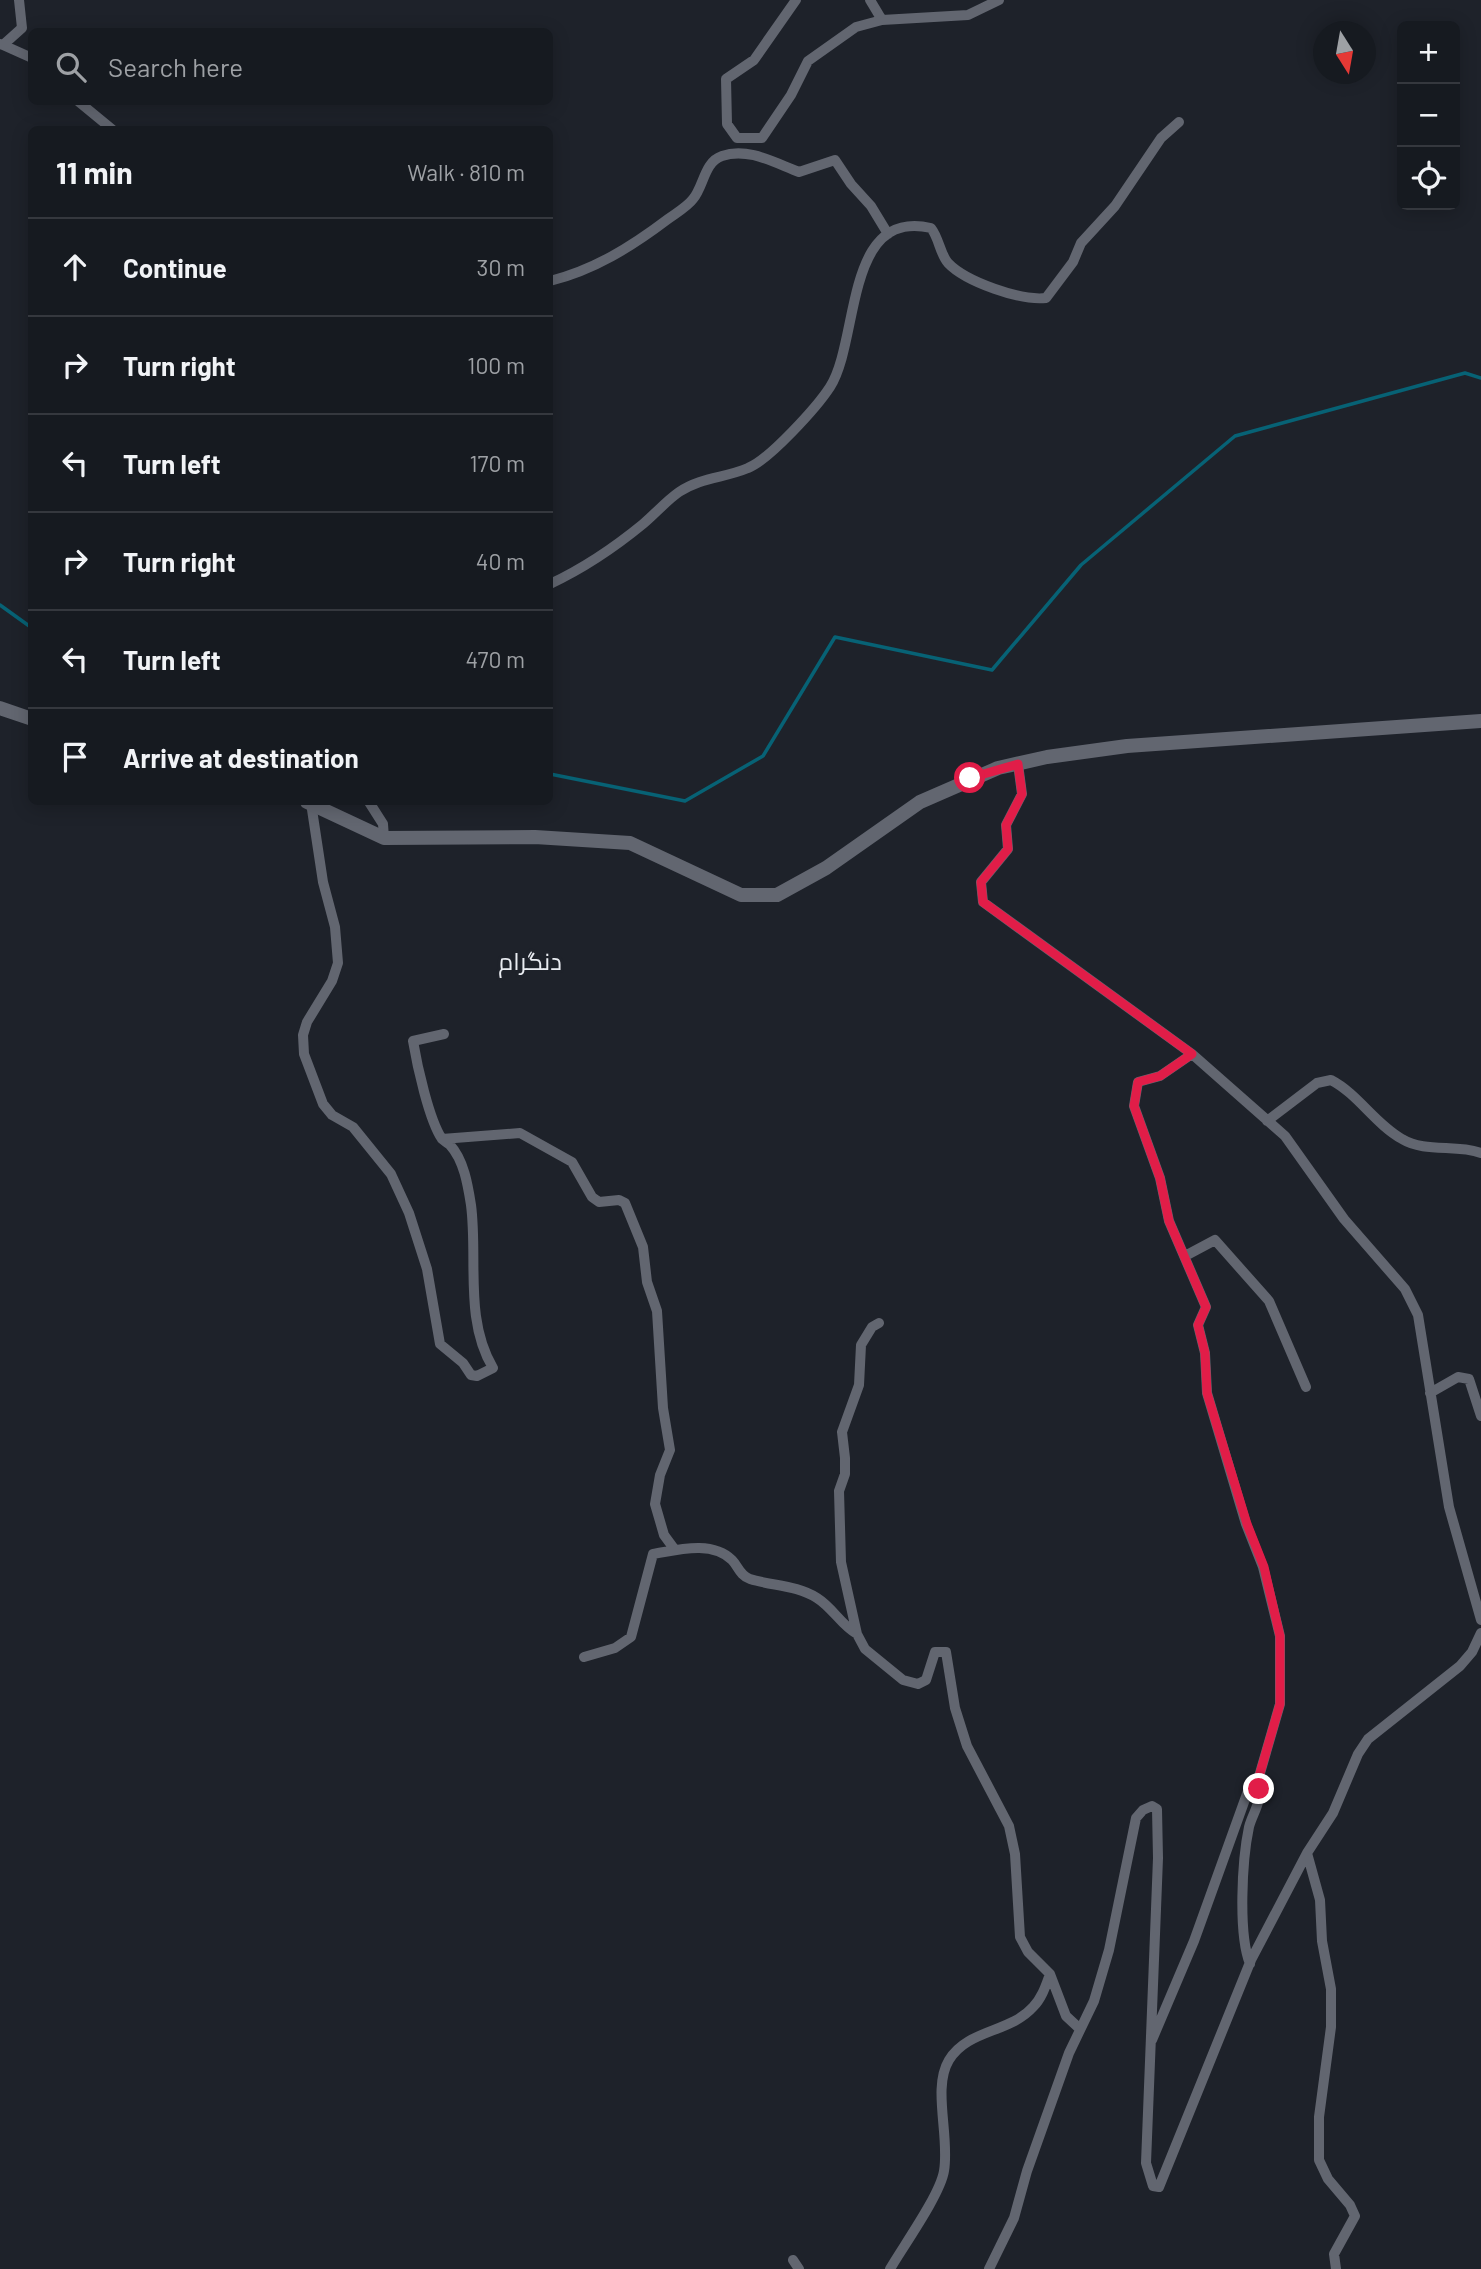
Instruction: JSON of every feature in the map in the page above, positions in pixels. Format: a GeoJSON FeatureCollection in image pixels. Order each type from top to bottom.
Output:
{"type":"FeatureCollection","features":[{"type":"Feature","properties":{"kind":"main road"},"geometry":{"type":"LineString","coordinates":[[0,708],[28,718]]}},
{"type":"Feature","properties":{"kind":"main road"},"geometry":{"type":"LineString","coordinates":[[315,805],[384,838],[535,836],[607,839],[653,851],[741,895],[777,895],[826,869],[920,802],[970,778],[1018,764],[1127,747],[1481,721]]}},
{"type":"Feature","properties":{"kind":"street"},"geometry":{"type":"LineString","coordinates":[[19,0],[22,28],[2,44],[28,56]]}},
{"type":"Feature","properties":{"kind":"street"},"geometry":{"type":"LineString","coordinates":[[733,155],[737,138],[727,124],[726,79],[754,60],[796,0]]}},
{"type":"Feature","properties":{"kind":"street"},"geometry":{"type":"LineString","coordinates":[[870,0],[883,20]]}},
{"type":"Feature","properties":{"kind":"street"},"geometry":{"type":"LineString","coordinates":[[737,138],[762,138],[791,95],[808,61],[856,27],[883,20],[968,16],[983,11],[999,0]]}},
{"type":"Feature","properties":{"kind":"street"},"geometry":{"type":"LineString","coordinates":[[83,105],[108,126]]}},
{"type":"Feature","properties":{"kind":"street"},"geometry":{"type":"LineString","coordinates":[[553,582],[610,548],[677,493],[699,480],[747,469],[769,457],[820,401],[838,373],[861,276],[872,251],[888,234],[912,224],[931,228],[947,262],[965,274],[1020,298],[1046,298],[1054,291],[1093,227],[1115,206],[1161,138],[1179,122]]}},
{"type":"Feature","properties":{"kind":"street"},"geometry":{"type":"LineString","coordinates":[[553,280],[574,275],[618,254],[692,201],[712,162],[719,157],[733,155],[758,155],[799,172],[835,160],[851,184],[871,206],[888,234]]}},
{"type":"Feature","properties":{"kind":"street"},"geometry":{"type":"LineString","coordinates":[[1018,764],[1022,794],[1006,825],[1008,849],[981,882],[983,902],[1192,1054],[1285,1136],[1344,1219],[1405,1289],[1418,1315],[1449,1507],[1481,1620]]}},
{"type":"Feature","properties":{"kind":"street"},"geometry":{"type":"LineString","coordinates":[[310,805],[323,882],[335,927],[338,963],[332,981],[303,1035],[308,1070],[328,1110],[353,1127],[391,1174],[409,1213],[427,1269],[440,1345],[463,1363],[471,1375],[477,1376],[493,1368],[483,1349],[476,1317],[471,1206],[459,1160],[442,1139],[427,1099],[413,1041],[444,1034]]}},
{"type":"Feature","properties":{"kind":"street"},"geometry":{"type":"LineString","coordinates":[[371,805],[383,824],[384,838]]}},
{"type":"Feature","properties":{"kind":"street"},"geometry":{"type":"LineString","coordinates":[[1192,1054],[1160,1076],[1138,1082],[1134,1092],[1134,1106],[1160,1178],[1169,1221],[1206,1307],[1198,1325],[1205,1353],[1207,1393],[1247,1524],[1264,1567],[1280,1636],[1280,1704],[1256,1787],[1260,1799],[1250,1825],[1244,1882],[1245,1951],[1250,1964]]}},
{"type":"Feature","properties":{"kind":"street"},"geometry":{"type":"LineString","coordinates":[[1268,1121],[1317,1083],[1331,1080],[1402,1140],[1424,1146],[1464,1147],[1481,1153]]}},
{"type":"Feature","properties":{"kind":"street"},"geometry":{"type":"LineString","coordinates":[[442,1139],[520,1132],[572,1162],[592,1197],[599,1202],[619,1200],[625,1203],[643,1247],[647,1282],[657,1311],[663,1408],[670,1450],[660,1475],[655,1504],[664,1535],[675,1550]]}},
{"type":"Feature","properties":{"kind":"street"},"geometry":{"type":"LineString","coordinates":[[1185,1256],[1215,1240],[1226,1251],[1269,1301],[1306,1387]]}},
{"type":"Feature","properties":{"kind":"street"},"geometry":{"type":"LineString","coordinates":[[879,1322],[861,1345],[859,1385],[842,1433],[845,1474],[839,1491],[841,1562],[857,1634],[871,1657],[903,1680],[918,1684],[926,1680],[936,1652],[946,1652],[955,1708],[967,1746],[1009,1826],[1015,1854],[1020,1937],[1028,1952],[1050,1973],[1066,2016],[1080,2029]]}},
{"type":"Feature","properties":{"kind":"street"},"geometry":{"type":"LineString","coordinates":[[1430,1392],[1458,1377],[1469,1379],[1481,1416]]}},
{"type":"Feature","properties":{"kind":"street"},"geometry":{"type":"LineString","coordinates":[[584,1657],[615,1648],[631,1637],[653,1553],[675,1550],[703,1548],[715,1551],[733,1561],[749,1578],[776,1582],[811,1594],[821,1600],[845,1627],[857,1634]]}},
{"type":"Feature","properties":{"kind":"street"},"geometry":{"type":"LineString","coordinates":[[989,2269],[1014,2218],[1032,2158],[1080,2029],[1094,2001],[1109,1950],[1136,1818],[1143,1810],[1152,1806],[1157,1809],[1158,1858],[1146,2163],[1153,2186],[1159,2187],[1250,1964],[1307,1853],[1333,1813],[1358,1754],[1368,1739],[1460,1666],[1472,1652],[1481,1633]]}},
{"type":"Feature","properties":{"kind":"street"},"geometry":{"type":"LineString","coordinates":[[1151,2042],[1160,2027],[1194,1941],[1248,1791],[1256,1787]]}},
{"type":"Feature","properties":{"kind":"street"},"geometry":{"type":"LineString","coordinates":[[1307,1853],[1320,1900],[1322,1941],[1331,1990],[1331,2027],[1319,2117],[1319,2160],[1328,2179],[1350,2205],[1354,2216],[1334,2254],[1336,2269]]}},
{"type":"Feature","properties":{"kind":"street"},"geometry":{"type":"LineString","coordinates":[[890,2269],[944,2172],[946,2124],[941,2076],[950,2058],[971,2039],[1014,2022],[1034,2007],[1050,1973]]}},
{"type":"Feature","properties":{"kind":"waterway"},"geometry":{"type":"LineString","coordinates":[[553,775],[685,801],[763,756],[835,637],[992,670],[1081,565],[1235,436],[1465,373],[1481,378]]}},
{"type":"Feature","properties":{"kind":"waterway"},"geometry":{"type":"LineString","coordinates":[[0,605],[28,625]]}},
{"type":"Feature","properties":{"kind":"district","name":"دنگرام"},"geometry":{"type":"Point","coordinates":[530,962]}},
{"type":"Feature","properties":{"kind":"route"},"geometry":{"type":"LineString","coordinates":[[970,778],[1018,764],[1022,785],[1022,794],[1006,825],[1008,849],[981,882],[979,889],[983,902],[1094,980],[1192,1054],[1160,1076],[1138,1082],[1134,1092],[1134,1106],[1160,1178],[1169,1221],[1206,1307],[1198,1325],[1205,1353],[1204,1382],[1214,1423],[1264,1567],[1276,1614],[1281,1658],[1280,1704],[1256,1787],[1259,1789]]}}]}
